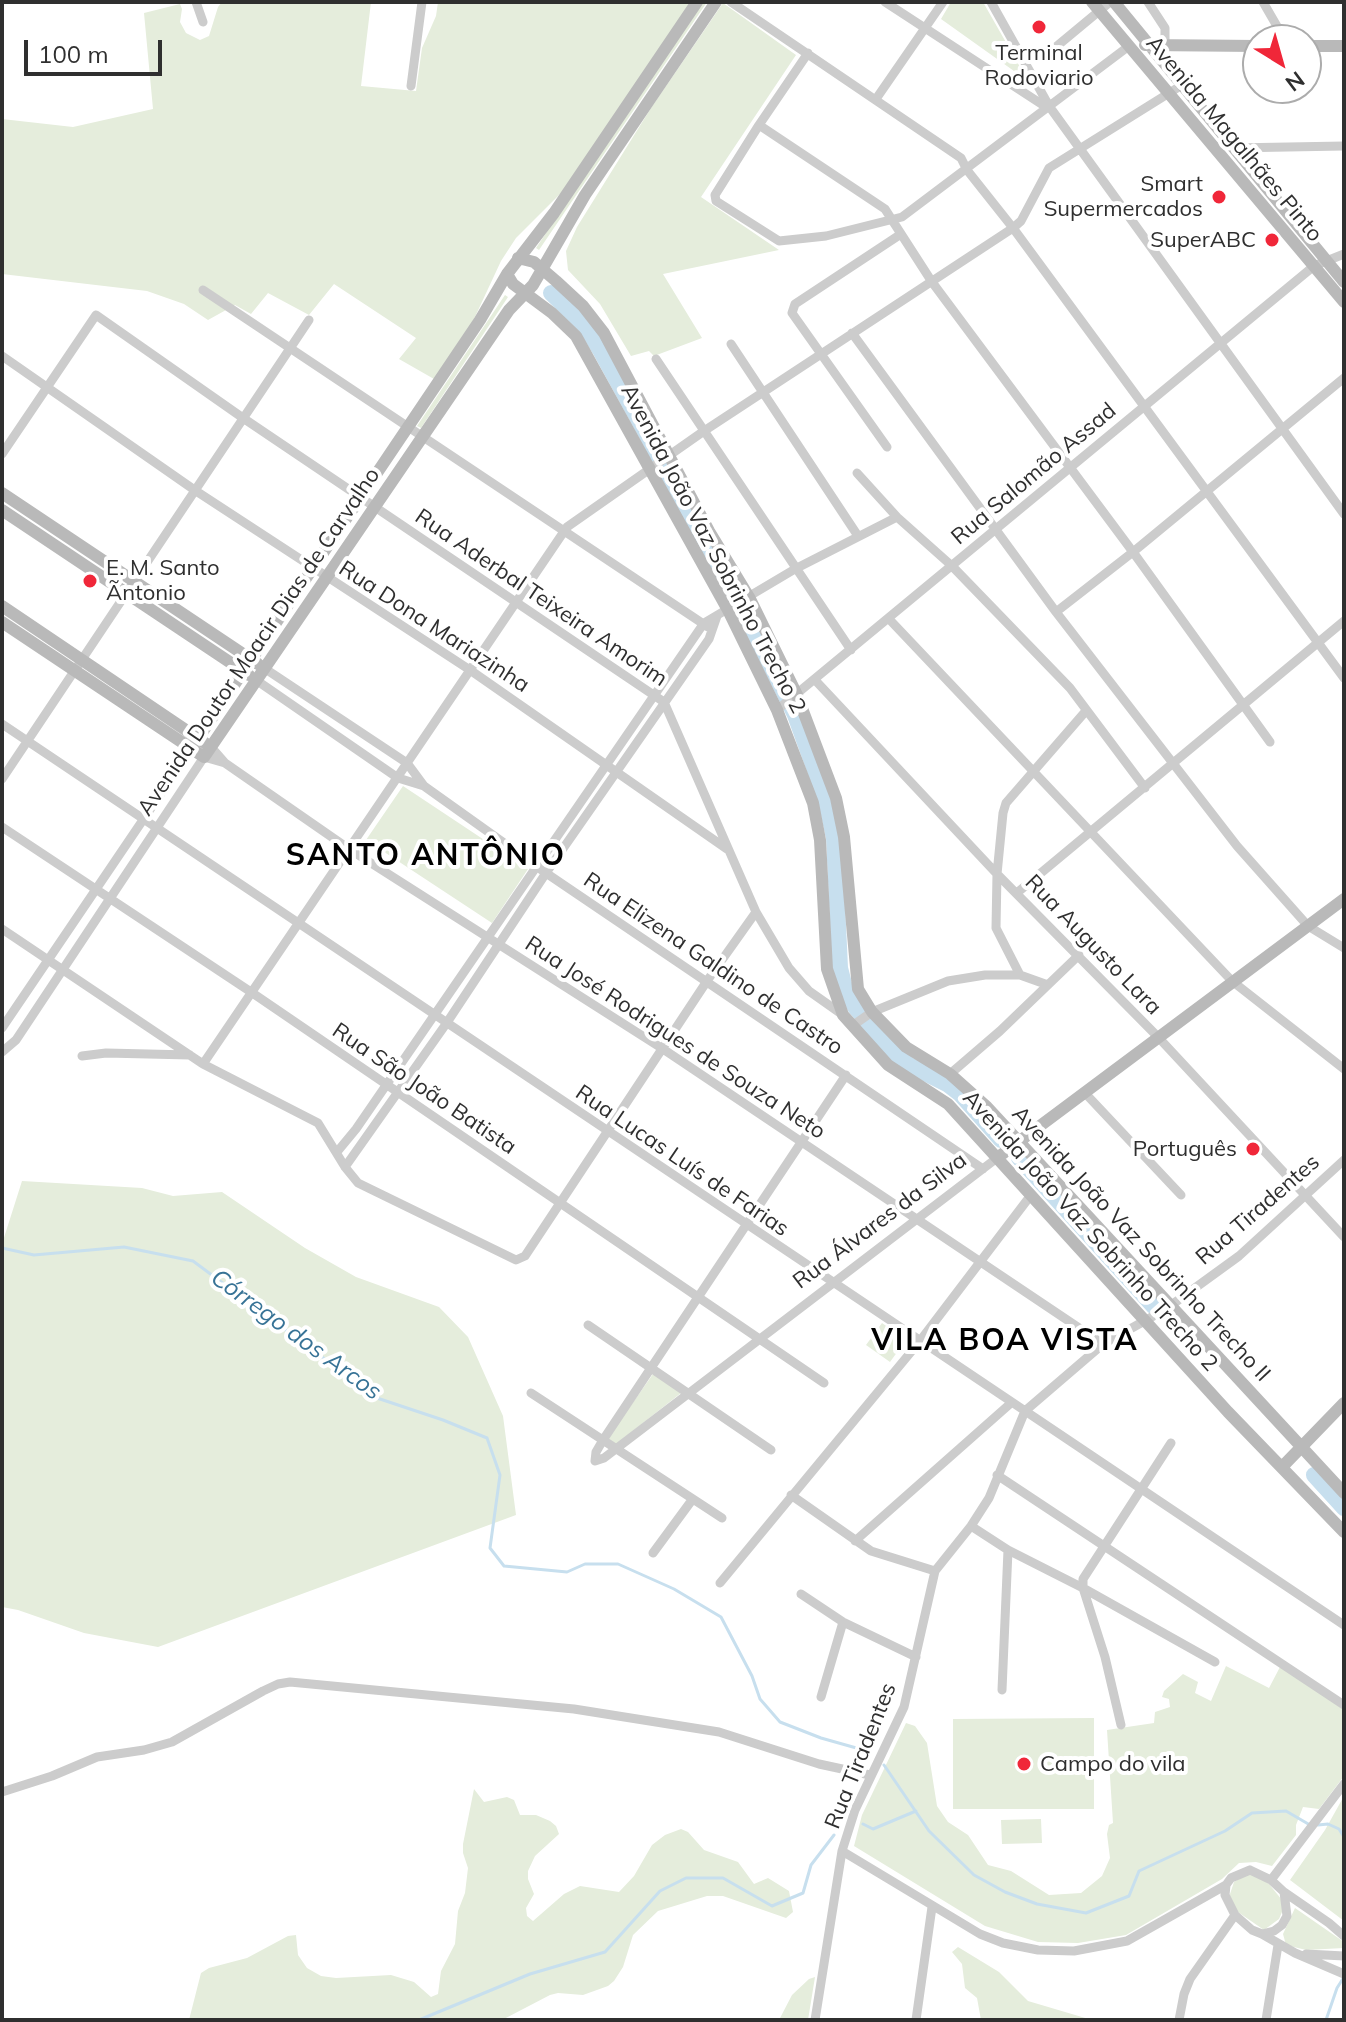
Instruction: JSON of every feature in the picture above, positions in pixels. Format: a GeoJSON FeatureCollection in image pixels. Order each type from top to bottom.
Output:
{"type":"FeatureCollection","features":[{"type":"Feature","properties":{"kind":"street"},"geometry":{"type":"LineString","coordinates":[[196,2],[203,22]]}},
{"type":"Feature","properties":{"kind":"street"},"geometry":{"type":"LineString","coordinates":[[411,86],[422,2]]}},
{"type":"Feature","properties":{"kind":"street","name":"Avenida Doutor Moacir Dias de Carvalho"},"geometry":{"type":"LineString","coordinates":[[2,1030],[408,428],[507,274],[554,213],[697,2]]}},
{"type":"Feature","properties":{"kind":"street","name":"Avenida Doutor Moacir Dias de Carvalho"},"geometry":{"type":"LineString","coordinates":[[2,1052],[16,1040],[64,970],[422,435],[509,310],[542,270],[549,253],[608,160],[716,2]]}},
{"type":"Feature","properties":{"kind":"street"},"geometry":{"type":"LineString","coordinates":[[731,2],[961,158],[1344,678]]}},
{"type":"Feature","properties":{"kind":"street"},"geometry":{"type":"LineString","coordinates":[[885,2],[1048,106]]}},
{"type":"Feature","properties":{"kind":"street"},"geometry":{"type":"LineString","coordinates":[[876,99],[943,2]]}},
{"type":"Feature","properties":{"kind":"street"},"geometry":{"type":"LineString","coordinates":[[991,2],[1048,106],[1344,514]]}},
{"type":"Feature","properties":{"kind":"street"},"geometry":{"type":"LineString","coordinates":[[1146,66],[1162,51],[1165,28],[1148,2]]}},
{"type":"Feature","properties":{"kind":"street"},"geometry":{"type":"LineString","coordinates":[[1263,2],[1276,24]]}},
{"type":"Feature","properties":{"kind":"street"},"geometry":{"type":"LineString","coordinates":[[1019,52],[1051,51],[1104,4]]}},
{"type":"Feature","properties":{"kind":"street","name":"Avenida Magalhães Pinto"},"geometry":{"type":"LineString","coordinates":[[1104,4],[1149,45]]}},
{"type":"Feature","properties":{"kind":"street","name":"Avenida Magalhães Pinto"},"geometry":{"type":"LineString","coordinates":[[1104,4],[1129,46],[1221,155],[1320,263],[1344,282]]}},
{"type":"Feature","properties":{"kind":"street"},"geometry":{"type":"LineString","coordinates":[[808,53],[716,191],[716,201],[779,241],[826,236],[893,221],[913,210],[1129,46],[1149,45],[1162,51],[1242,47]]}},
{"type":"Feature","properties":{"kind":"street"},"geometry":{"type":"LineString","coordinates":[[1322,46],[1344,46]]}},
{"type":"Feature","properties":{"kind":"street","name":"Avenida Magalhães Pinto"},"geometry":{"type":"LineString","coordinates":[[1162,51],[1182,85],[1320,263],[1344,302]]}},
{"type":"Feature","properties":{"kind":"street"},"geometry":{"type":"LineString","coordinates":[[203,1064],[571,523],[668,455],[1013,228],[1021,221],[1049,168],[1182,85]]}},
{"type":"Feature","properties":{"kind":"street"},"geometry":{"type":"LineString","coordinates":[[759,125],[885,209],[932,282],[1270,742]]}},
{"type":"Feature","properties":{"kind":"street"},"geometry":{"type":"LineString","coordinates":[[1221,155],[1233,147],[1344,146]]}},
{"type":"Feature","properties":{"kind":"street"},"geometry":{"type":"LineString","coordinates":[[595,152],[608,160]]}},
{"type":"Feature","properties":{"kind":"street"},"geometry":{"type":"LineString","coordinates":[[887,447],[792,313],[795,304],[901,234]]}},
{"type":"Feature","properties":{"kind":"street","name":"Rua Salomão Assad"},"geometry":{"type":"LineString","coordinates":[[778,709],[1143,405],[1320,263],[1344,254]]}},
{"type":"Feature","properties":{"kind":"street"},"geometry":{"type":"LineString","coordinates":[[518,258],[530,260],[542,270]]}},
{"type":"Feature","properties":{"kind":"street","name":"Avenida João Vaz Sobrinho Trecho II"},"geometry":{"type":"LineString","coordinates":[[542,270],[595,319],[747,598],[795,696],[836,798],[844,837],[858,989],[870,1013],[906,1047],[950,1074],[987,1107],[1168,1307],[1344,1493]]}},
{"type":"Feature","properties":{"kind":"street","name":"Avenida João Vaz Sobrinho Trecho 2"},"geometry":{"type":"LineString","coordinates":[[507,274],[513,284],[566,324],[576,336],[778,709],[813,803],[820,840],[827,969],[843,1015],[888,1065],[948,1104],[1000,1156],[1031,1195],[1150,1318],[1228,1412],[1344,1532]]}},
{"type":"Feature","properties":{"kind":"street"},"geometry":{"type":"LineString","coordinates":[[203,290],[714,631]]}},
{"type":"Feature","properties":{"kind":"street","name":"Rua Aderbal Teixeira Amorim"},"geometry":{"type":"LineString","coordinates":[[48,387],[96,315],[664,702],[756,912],[789,968],[809,991],[843,1015]]}},
{"type":"Feature","properties":{"kind":"street"},"geometry":{"type":"LineString","coordinates":[[2,779],[309,320]]}},
{"type":"Feature","properties":{"kind":"street"},"geometry":{"type":"LineString","coordinates":[[852,333],[1056,612],[1237,846],[1308,926],[1344,948]]}},
{"type":"Feature","properties":{"kind":"street"},"geometry":{"type":"LineString","coordinates":[[731,344],[858,536]]}},
{"type":"Feature","properties":{"kind":"street","name":"Rua Dona Mariazinha"},"geometry":{"type":"LineString","coordinates":[[2,356],[196,491],[470,670],[727,849]]}},
{"type":"Feature","properties":{"kind":"street"},"geometry":{"type":"LineString","coordinates":[[656,359],[851,650]]}},
{"type":"Feature","properties":{"kind":"street"},"geometry":{"type":"LineString","coordinates":[[1056,612],[1344,378]]}},
{"type":"Feature","properties":{"kind":"street"},"geometry":{"type":"LineString","coordinates":[[2,454],[48,387]]}},
{"type":"Feature","properties":{"kind":"street"},"geometry":{"type":"LineString","coordinates":[[857,473],[897,517],[952,566],[1070,688],[1145,788]]}},
{"type":"Feature","properties":{"kind":"street"},"geometry":{"type":"LineString","coordinates":[[2,493],[29,520],[127,595],[256,680]]}},
{"type":"Feature","properties":{"kind":"street"},"geometry":{"type":"LineString","coordinates":[[2,510],[29,520],[136,582],[407,763]]}},
{"type":"Feature","properties":{"kind":"street"},"geometry":{"type":"LineString","coordinates":[[337,1152],[356,1129],[704,623],[795,569],[897,517]]}},
{"type":"Feature","properties":{"kind":"street"},"geometry":{"type":"LineString","coordinates":[[2,606],[83,660],[195,744]]}},
{"type":"Feature","properties":{"kind":"street"},"geometry":{"type":"LineString","coordinates":[[345,1167],[446,1024],[725,612]]}},
{"type":"Feature","properties":{"kind":"street"},"geometry":{"type":"LineString","coordinates":[[889,619],[1232,981],[1344,1069]]}},
{"type":"Feature","properties":{"kind":"street"},"geometry":{"type":"LineString","coordinates":[[1018,892],[1344,621]]}},
{"type":"Feature","properties":{"kind":"street"},"geometry":{"type":"LineString","coordinates":[[2,622],[75,672],[207,752]]}},
{"type":"Feature","properties":{"kind":"street","name":"Rua Elizena Galdino de Castro"},"geometry":{"type":"LineString","coordinates":[[256,680],[398,778],[424,786],[546,873],[983,1169]]}},
{"type":"Feature","properties":{"kind":"street","name":"Rua Augusto Lara"},"geometry":{"type":"LineString","coordinates":[[815,680],[997,874],[1158,1037],[1344,1237]]}},
{"type":"Feature","properties":{"kind":"street"},"geometry":{"type":"LineString","coordinates":[[1020,975],[996,928],[997,874],[1006,803],[1085,712]]}},
{"type":"Feature","properties":{"kind":"street"},"geometry":{"type":"LineString","coordinates":[[334,733],[342,721]]}},
{"type":"Feature","properties":{"kind":"street","name":"Rua Lucas Luís de Farias"},"geometry":{"type":"LineString","coordinates":[[2,724],[830,1283],[1344,1625]]}},
{"type":"Feature","properties":{"kind":"street","name":"Rua José Rodrigues de Souza Neto"},"geometry":{"type":"LineString","coordinates":[[207,752],[349,849],[663,1049],[1103,1344]]}},
{"type":"Feature","properties":{"kind":"street","name":"Rua Elizena Galdino de Castro"},"geometry":{"type":"LineString","coordinates":[[407,763],[424,786]]}},
{"type":"Feature","properties":{"kind":"street","name":"Rua São João Batista"},"geometry":{"type":"LineString","coordinates":[[2,827],[251,992],[824,1383]]}},
{"type":"Feature","properties":{"kind":"street","name":"Rua Álvares da Silva"},"geometry":{"type":"LineString","coordinates":[[603,1440],[595,1461],[1016,1142],[1344,899]]}},
{"type":"Feature","properties":{"kind":"street"},"geometry":{"type":"LineString","coordinates":[[2,929],[203,1064],[308,1116],[325,1131],[345,1167],[358,1183],[516,1260],[525,1256],[756,912]]}},
{"type":"Feature","properties":{"kind":"street"},"geometry":{"type":"LineString","coordinates":[[950,1074],[1079,955]]}},
{"type":"Feature","properties":{"kind":"street"},"geometry":{"type":"LineString","coordinates":[[854,1024],[870,1013],[948,981],[985,975],[1020,975],[1048,985]]}},
{"type":"Feature","properties":{"kind":"street"},"geometry":{"type":"LineString","coordinates":[[2,1030],[16,1040]]}},
{"type":"Feature","properties":{"kind":"street"},"geometry":{"type":"LineString","coordinates":[[82,1056],[121,1053],[190,1055]]}},
{"type":"Feature","properties":{"kind":"street"},"geometry":{"type":"LineString","coordinates":[[603,1440],[846,1075]]}},
{"type":"Feature","properties":{"kind":"street"},"geometry":{"type":"LineString","coordinates":[[1084,1092],[1181,1195]]}},
{"type":"Feature","properties":{"kind":"street","name":"Rua Tiradentes"},"geometry":{"type":"LineString","coordinates":[[815,2020],[842,1851],[870,1775],[904,1707],[935,1571],[989,1498],[1025,1411],[1103,1344],[1168,1307],[1239,1256],[1344,1160]]}},
{"type":"Feature","properties":{"kind":"street"},"geometry":{"type":"LineString","coordinates":[[720,1583],[920,1341],[1031,1195]]}},
{"type":"Feature","properties":{"kind":"street"},"geometry":{"type":"LineString","coordinates":[[588,1325],[771,1450]]}},
{"type":"Feature","properties":{"kind":"street"},"geometry":{"type":"LineString","coordinates":[[531,1393],[722,1518]]}},
{"type":"Feature","properties":{"kind":"street"},"geometry":{"type":"LineString","coordinates":[[855,1541],[1011,1403]]}},
{"type":"Feature","properties":{"kind":"street"},"geometry":{"type":"LineString","coordinates":[[1283,1466],[1344,1403]]}},
{"type":"Feature","properties":{"kind":"street"},"geometry":{"type":"LineString","coordinates":[[1121,1725],[1083,1579],[1171,1443]]}},
{"type":"Feature","properties":{"kind":"street"},"geometry":{"type":"LineString","coordinates":[[997,1475],[1344,1705]]}},
{"type":"Feature","properties":{"kind":"street"},"geometry":{"type":"LineString","coordinates":[[791,1495],[871,1551],[935,1571]]}},
{"type":"Feature","properties":{"kind":"street"},"geometry":{"type":"LineString","coordinates":[[653,1553],[692,1500]]}},
{"type":"Feature","properties":{"kind":"street"},"geometry":{"type":"LineString","coordinates":[[971,1526],[1008,1550],[1215,1662]]}},
{"type":"Feature","properties":{"kind":"street"},"geometry":{"type":"LineString","coordinates":[[1002,1690],[1008,1550]]}},
{"type":"Feature","properties":{"kind":"street"},"geometry":{"type":"LineString","coordinates":[[801,1594],[843,1622],[916,1657]]}},
{"type":"Feature","properties":{"kind":"street"},"geometry":{"type":"LineString","coordinates":[[821,1697],[843,1622]]}},
{"type":"Feature","properties":{"kind":"street"},"geometry":{"type":"LineString","coordinates":[[2,1792],[97,1757],[172,1742],[263,1691],[290,1682],[574,1709],[719,1732],[819,1764],[870,1775]]}},
{"type":"Feature","properties":{"kind":"street"},"geometry":{"type":"LineString","coordinates":[[1271,1880],[1344,1784]]}},
{"type":"Feature","properties":{"kind":"street"},"geometry":{"type":"LineString","coordinates":[[842,1851],[980,1934],[1003,1943],[1038,1950],[1074,1951],[1127,1941],[1225,1890],[1239,1873],[1250,1870],[1271,1880],[1344,1936]]}},
{"type":"Feature","properties":{"kind":"street"},"geometry":{"type":"LineString","coordinates":[[1225,1890],[1235,1915],[1252,1930],[1344,1974]]}},
{"type":"Feature","properties":{"kind":"street"},"geometry":{"type":"LineString","coordinates":[[1262,1934],[1274,1931],[1287,1916],[1284,1892]]}},
{"type":"Feature","properties":{"kind":"street"},"geometry":{"type":"LineString","coordinates":[[916,2020],[932,1907]]}},
{"type":"Feature","properties":{"kind":"street"},"geometry":{"type":"LineString","coordinates":[[1179,2020],[1190,1979],[1235,1915]]}},
{"type":"Feature","properties":{"kind":"street"},"geometry":{"type":"LineString","coordinates":[[1266,2020],[1278,1945]]}},
{"type":"Feature","properties":{"kind":"street"},"geometry":{"type":"LineString","coordinates":[[1295,1953],[1344,1956]]}},
{"type":"Feature","properties":{"kind":"green space"},"geometry":{"type":"Polygon","coordinates":[[[222,2],[371,2],[361,86],[416,91],[422,48],[436,16],[438,2],[693,2],[565,189],[516,238],[501,261],[474,319],[434,379],[399,359],[416,338],[334,284],[309,315],[268,293],[251,314],[235,305],[208,320],[184,304],[147,291],[2,274],[2,119],[73,127],[153,109],[144,13],[180,4],[180,22],[186,33],[200,40],[209,36],[222,2]]]}},
{"type":"Feature","properties":{"kind":"green space"},"geometry":{"type":"Polygon","coordinates":[[[701,2],[707,2],[539,250],[536,248],[701,2]]]}},
{"type":"Feature","properties":{"kind":"green space"},"geometry":{"type":"Polygon","coordinates":[[[951,2],[983,2],[1028,81],[941,19],[951,2]]]}},
{"type":"Feature","properties":{"kind":"green space"},"geometry":{"type":"Polygon","coordinates":[[[723,3],[796,55],[701,197],[779,250],[663,274],[702,338],[654,356],[649,351],[631,356],[600,304],[568,270],[566,251],[577,227],[651,108],[723,3]]]}},
{"type":"Feature","properties":{"kind":"green space"},"geometry":{"type":"Polygon","coordinates":[[[505,295],[508,297],[421,428],[417,426],[505,295]]]}},
{"type":"Feature","properties":{"kind":"green space"},"geometry":{"type":"Polygon","coordinates":[[[403,786],[528,869],[492,923],[366,840],[403,786]]]}},
{"type":"Feature","properties":{"kind":"green space"},"geometry":{"type":"Polygon","coordinates":[[[22,1181],[142,1188],[173,1196],[222,1192],[305,1248],[356,1277],[439,1307],[468,1337],[503,1416],[516,1515],[158,1647],[84,1633],[2,1607],[2,1244],[22,1181]]]}},
{"type":"Feature","properties":{"kind":"green space"},"geometry":{"type":"Polygon","coordinates":[[[882,1323],[906,1340],[890,1362],[866,1345],[882,1323]]]}},
{"type":"Feature","properties":{"kind":"green space"},"geometry":{"type":"Polygon","coordinates":[[[653,1374],[681,1393],[615,1445],[608,1438],[653,1374]]]}},
{"type":"Feature","properties":{"kind":"green space"},"geometry":{"type":"Polygon","coordinates":[[[1226,1666],[1269,1688],[1280,1667],[1344,1709],[1344,1776],[1319,1809],[1303,1807],[1296,1825],[1296,1835],[1272,1866],[1256,1862],[1239,1863],[1222,1879],[1126,1935],[1078,1943],[1038,1942],[985,1926],[854,1846],[862,1815],[906,1723],[915,1726],[927,1743],[937,1806],[948,1822],[968,1835],[988,1865],[1011,1871],[1049,1895],[1081,1893],[1102,1876],[1110,1858],[1107,1834],[1109,1825],[1113,1823],[1107,1730],[1154,1723],[1155,1712],[1170,1707],[1169,1699],[1162,1697],[1164,1691],[1183,1674],[1198,1682],[1195,1693],[1211,1701],[1226,1666]]]}},
{"type":"Feature","properties":{"kind":"green space","name":"Campo do vila"},"geometry":{"type":"Polygon","coordinates":[[[1094,1718],[1094,1809],[953,1809],[953,1719],[1094,1718]]]}},
{"type":"Feature","properties":{"kind":"green space"},"geometry":{"type":"Polygon","coordinates":[[[474,1789],[484,1802],[507,1797],[514,1800],[520,1815],[536,1815],[556,1826],[559,1834],[535,1856],[528,1871],[534,1894],[526,1908],[527,1916],[533,1921],[564,1894],[580,1886],[619,1892],[634,1876],[652,1845],[665,1835],[681,1829],[688,1832],[704,1850],[738,1862],[754,1884],[768,1878],[789,1891],[793,1912],[786,1918],[723,1896],[707,1896],[658,1911],[633,1935],[623,1967],[608,1986],[583,1995],[550,1995],[502,2020],[189,2020],[201,1973],[247,1958],[288,1936],[296,1935],[298,1955],[307,1968],[321,1976],[391,1975],[414,1982],[431,1997],[438,1994],[441,1971],[455,1944],[458,1911],[465,1893],[468,1868],[463,1844],[474,1789]]]}},
{"type":"Feature","properties":{"kind":"green space"},"geometry":{"type":"Polygon","coordinates":[[[1344,1796],[1344,1921],[1290,1880],[1325,1830],[1344,1796]]]}},
{"type":"Feature","properties":{"kind":"green space"},"geometry":{"type":"Polygon","coordinates":[[[1041,1819],[1042,1843],[1002,1844],[1001,1820],[1041,1819]]]}},
{"type":"Feature","properties":{"kind":"green space"},"geometry":{"type":"Polygon","coordinates":[[[1247,1874],[1256,1875],[1269,1884],[1282,1900],[1279,1919],[1264,1930],[1238,1912],[1229,1897],[1234,1882],[1247,1874]]]}},
{"type":"Feature","properties":{"kind":"green space"},"geometry":{"type":"Polygon","coordinates":[[[1295,1908],[1344,1942],[1344,1948],[1306,1950],[1286,1945],[1283,1934],[1295,1908]]]}},
{"type":"Feature","properties":{"kind":"green space"},"geometry":{"type":"Polygon","coordinates":[[[958,1947],[999,1972],[1028,2001],[1092,2020],[981,2020],[977,1998],[965,1988],[962,1964],[952,1952],[958,1947]]]}},
{"type":"Feature","properties":{"kind":"green space"},"geometry":{"type":"Polygon","coordinates":[[[815,1977],[808,2020],[779,2020],[792,1995],[815,1977]]]}},
{"type":"Feature","properties":{"kind":"waterway"},"geometry":{"type":"LineString","coordinates":[[551,293],[586,327],[600,350],[745,615],[795,715],[826,801],[834,838],[840,968],[845,988],[855,1007],[891,1050],[909,1065],[960,1094],[1001,1140]]}},
{"type":"Feature","properties":{"kind":"waterway"},"geometry":{"type":"LineString","coordinates":[[1019,1158],[1154,1307]]}},
{"type":"Feature","properties":{"kind":"waterway","name":"Córrego dos Arcos"},"geometry":{"type":"LineString","coordinates":[[2,1248],[34,1255],[124,1247],[193,1261],[377,1398],[487,1438],[500,1475],[490,1548],[504,1566],[567,1572],[585,1564],[618,1564],[674,1589],[721,1617],[752,1676],[760,1699],[780,1722],[867,1751]]}},
{"type":"Feature","properties":{"kind":"waterway"},"geometry":{"type":"LineString","coordinates":[[1314,1475],[1344,1508]]}},
{"type":"Feature","properties":{"kind":"waterway","name":"Córrego dos Arcos"},"geometry":{"type":"LineString","coordinates":[[884,1765],[929,1831],[974,1875],[1005,1892],[1037,1904],[1086,1913],[1129,1896],[1139,1871],[1225,1831],[1252,1813],[1286,1811],[1310,1825]]}},
{"type":"Feature","properties":{"kind":"waterway"},"geometry":{"type":"LineString","coordinates":[[863,1824],[873,1829],[916,1811]]}},
{"type":"Feature","properties":{"kind":"waterway","name":"Córrego dos Arcos"},"geometry":{"type":"LineString","coordinates":[[1318,1825],[1328,1824],[1339,1829],[1344,1837]]}},
{"type":"Feature","properties":{"kind":"waterway"},"geometry":{"type":"LineString","coordinates":[[419,2020],[530,1974],[605,1952],[660,1891],[686,1878],[723,1878],[772,1906],[803,1893],[811,1865],[834,1835]]}},
{"type":"Feature","properties":{"kind":"waterway"},"geometry":{"type":"LineString","coordinates":[[1326,2020],[1344,1977]]}},
{"type":"Feature","properties":{"kind":"place","name":"Terminal Rodoviario"},"geometry":{"type":"Point","coordinates":[1039,27]}},
{"type":"Feature","properties":{"kind":"place","name":"Smart Supermercados"},"geometry":{"type":"Point","coordinates":[1219,197]}},
{"type":"Feature","properties":{"kind":"place","name":"SuperABC"},"geometry":{"type":"Point","coordinates":[1272,240]}},
{"type":"Feature","properties":{"kind":"place","name":"E. M. Santo Ãntonio"},"geometry":{"type":"Point","coordinates":[90,581]}},
{"type":"Feature","properties":{"kind":"place","name":"Português"},"geometry":{"type":"Point","coordinates":[1253,1149]}},
{"type":"Feature","properties":{"kind":"place","name":"Campo do vila"},"geometry":{"type":"Point","coordinates":[1024,1764]}},
{"type":"Feature","properties":{"kind":"district","name":"SANTO ANTÔNIO"},"geometry":{"type":"Point","coordinates":[426,856]}},
{"type":"Feature","properties":{"kind":"district","name":"VILA BOA VISTA"},"geometry":{"type":"Point","coordinates":[1005,1341]}}]}
